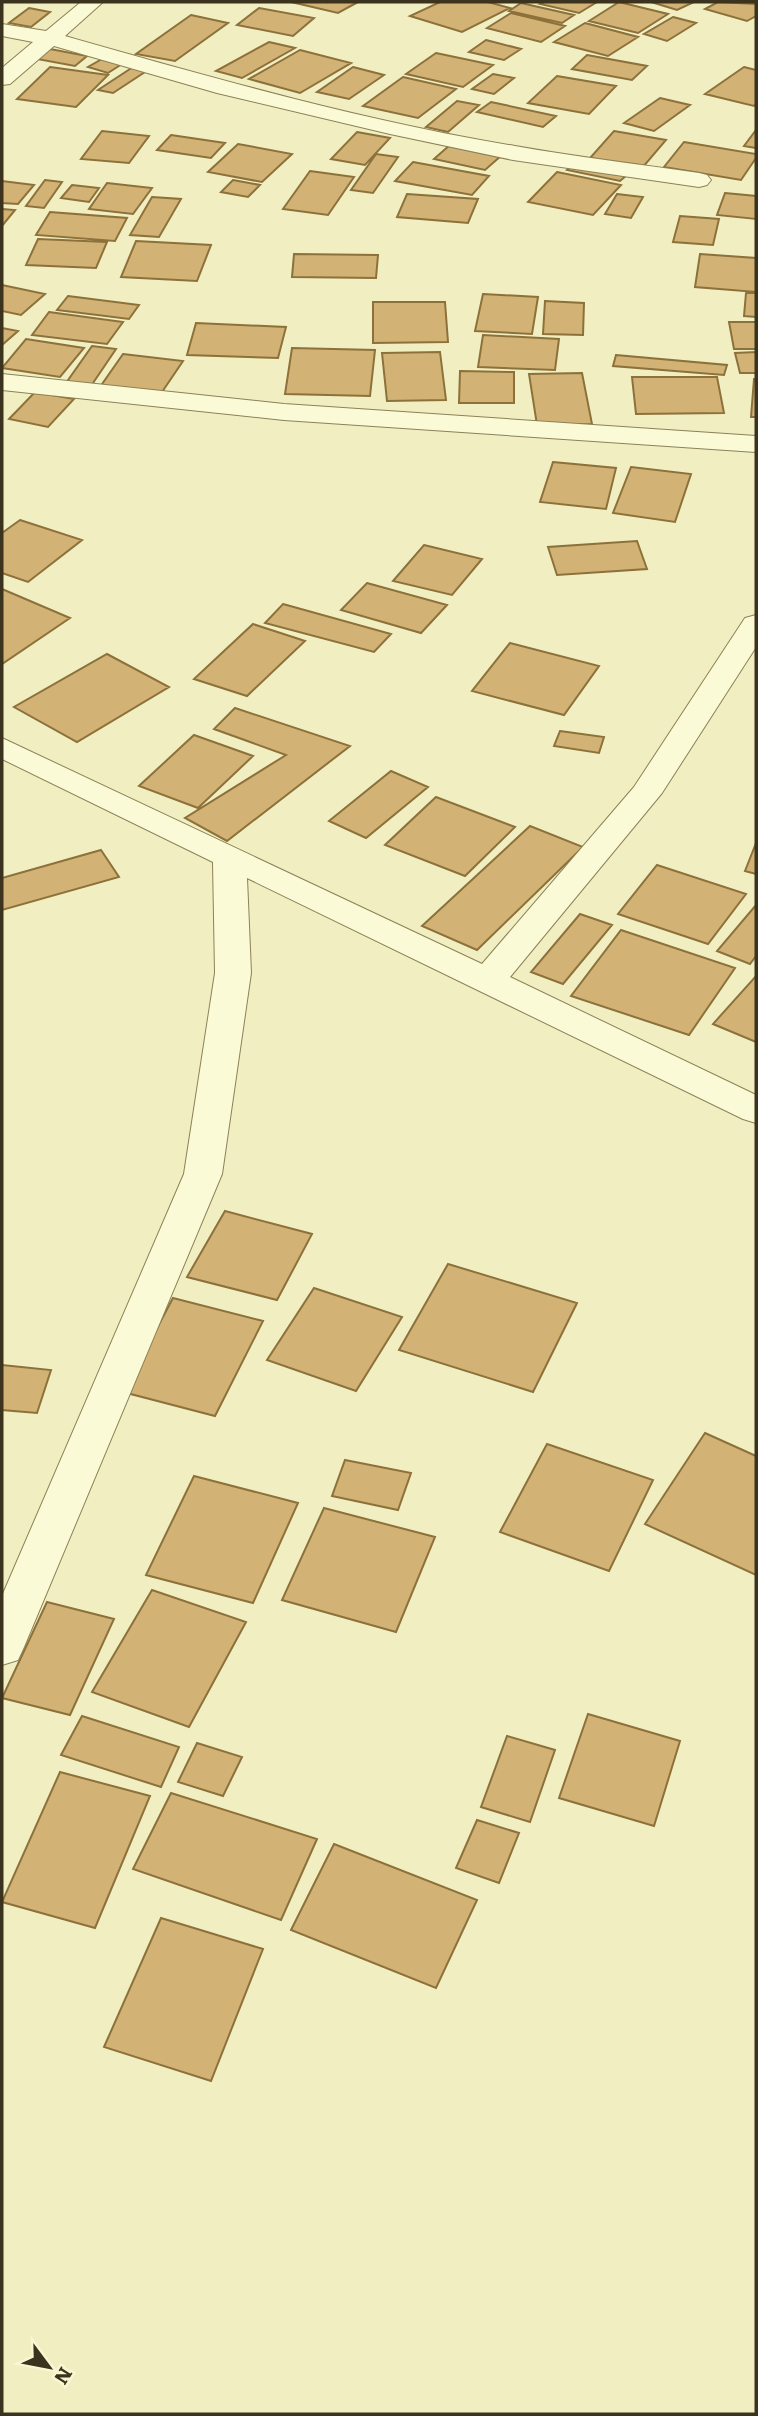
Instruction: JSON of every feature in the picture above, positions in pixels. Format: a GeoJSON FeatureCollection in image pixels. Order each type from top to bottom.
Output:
{"type":"FeatureCollection","features":[{"type":"Feature","properties":{"kind":"street"},"geometry":{"type":"LineString","coordinates":[[2,79],[93,2]]}},
{"type":"Feature","properties":{"kind":"street"},"geometry":{"type":"LineString","coordinates":[[2,30],[48,38],[225,88],[390,127],[513,153],[699,180]]}},
{"type":"Feature","properties":{"kind":"street"},"geometry":{"type":"LineString","coordinates":[[2,382],[287,411],[756,444]]}},
{"type":"Feature","properties":{"kind":"street"},"geometry":{"type":"LineString","coordinates":[[489,979],[646,793],[756,624]]}},
{"type":"Feature","properties":{"kind":"street"},"geometry":{"type":"LineString","coordinates":[[2,747],[230,859],[489,979],[756,1110]]}},
{"type":"Feature","properties":{"kind":"street"},"geometry":{"type":"LineString","coordinates":[[2,1647],[203,1174],[233,973],[230,859]]}},
{"type":"Feature","properties":{"kind":"building"},"geometry":{"type":"Polygon","coordinates":[[[291,2],[358,2],[338,13],[291,2]]]}},
{"type":"Feature","properties":{"kind":"building"},"geometry":{"type":"Polygon","coordinates":[[[440,2],[488,2],[510,8],[462,32],[410,16],[440,2]]]}},
{"type":"Feature","properties":{"kind":"building"},"geometry":{"type":"Polygon","coordinates":[[[597,2],[579,13],[540,4],[597,2]]]}},
{"type":"Feature","properties":{"kind":"building"},"geometry":{"type":"Polygon","coordinates":[[[619,2],[668,14],[638,33],[589,21],[619,2]]]}},
{"type":"Feature","properties":{"kind":"building"},"geometry":{"type":"Polygon","coordinates":[[[651,2],[694,2],[677,10],[651,2]]]}},
{"type":"Feature","properties":{"kind":"building"},"geometry":{"type":"Polygon","coordinates":[[[718,2],[756,4],[756,16],[747,21],[705,9],[718,2]]]}},
{"type":"Feature","properties":{"kind":"building"},"geometry":{"type":"Polygon","coordinates":[[[521,3],[574,15],[562,23],[509,11],[521,3]]]}},
{"type":"Feature","properties":{"kind":"building"},"geometry":{"type":"Polygon","coordinates":[[[29,8],[50,12],[31,27],[9,23],[29,8]]]}},
{"type":"Feature","properties":{"kind":"building"},"geometry":{"type":"Polygon","coordinates":[[[259,8],[314,18],[293,36],[237,25],[259,8]]]}},
{"type":"Feature","properties":{"kind":"building"},"geometry":{"type":"Polygon","coordinates":[[[511,13],[565,26],[541,42],[487,28],[511,13]]]}},
{"type":"Feature","properties":{"kind":"building"},"geometry":{"type":"Polygon","coordinates":[[[191,15],[228,23],[175,61],[136,54],[191,15]]]}},
{"type":"Feature","properties":{"kind":"building"},"geometry":{"type":"Polygon","coordinates":[[[673,17],[696,23],[667,41],[644,34],[673,17]]]}},
{"type":"Feature","properties":{"kind":"building"},"geometry":{"type":"Polygon","coordinates":[[[585,23],[638,37],[608,56],[554,42],[585,23]]]}},
{"type":"Feature","properties":{"kind":"building"},"geometry":{"type":"Polygon","coordinates":[[[486,40],[521,49],[504,60],[469,52],[486,40]]]}},
{"type":"Feature","properties":{"kind":"building"},"geometry":{"type":"Polygon","coordinates":[[[269,42],[295,48],[242,78],[216,71],[269,42]]]}},
{"type":"Feature","properties":{"kind":"building"},"geometry":{"type":"Polygon","coordinates":[[[50,49],[87,56],[75,66],[37,59],[50,49]]]}},
{"type":"Feature","properties":{"kind":"building"},"geometry":{"type":"Polygon","coordinates":[[[300,50],[351,63],[300,93],[249,79],[300,50]]]}},
{"type":"Feature","properties":{"kind":"building"},"geometry":{"type":"Polygon","coordinates":[[[436,53],[493,65],[463,87],[406,74],[436,53]]]}},
{"type":"Feature","properties":{"kind":"building"},"geometry":{"type":"Polygon","coordinates":[[[587,55],[647,66],[632,80],[572,69],[587,55]]]}},
{"type":"Feature","properties":{"kind":"building"},"geometry":{"type":"Polygon","coordinates":[[[102,59],[122,64],[108,73],[88,67],[102,59]]]}},
{"type":"Feature","properties":{"kind":"building"},"geometry":{"type":"Polygon","coordinates":[[[50,67],[108,75],[76,107],[17,99],[50,67]]]}},
{"type":"Feature","properties":{"kind":"building"},"geometry":{"type":"Polygon","coordinates":[[[133,67],[148,70],[113,93],[98,90],[133,67]]]}},
{"type":"Feature","properties":{"kind":"building"},"geometry":{"type":"Polygon","coordinates":[[[353,67],[384,75],[349,99],[317,92],[353,67]]]}},
{"type":"Feature","properties":{"kind":"building"},"geometry":{"type":"Polygon","coordinates":[[[744,67],[756,70],[754,106],[705,94],[744,67]]]}},
{"type":"Feature","properties":{"kind":"building"},"geometry":{"type":"Polygon","coordinates":[[[493,74],[514,78],[494,94],[472,89],[493,74]]]}},
{"type":"Feature","properties":{"kind":"building"},"geometry":{"type":"Polygon","coordinates":[[[557,76],[616,86],[589,114],[528,103],[557,76]]]}},
{"type":"Feature","properties":{"kind":"building"},"geometry":{"type":"Polygon","coordinates":[[[403,77],[456,89],[418,118],[363,106],[403,77]]]}},
{"type":"Feature","properties":{"kind":"building"},"geometry":{"type":"Polygon","coordinates":[[[660,98],[690,105],[654,131],[624,123],[660,98]]]}},
{"type":"Feature","properties":{"kind":"building"},"geometry":{"type":"Polygon","coordinates":[[[457,101],[479,105],[448,132],[426,127],[457,101]]]}},
{"type":"Feature","properties":{"kind":"building"},"geometry":{"type":"Polygon","coordinates":[[[491,102],[556,116],[543,127],[477,112],[491,102]]]}},
{"type":"Feature","properties":{"kind":"building"},"geometry":{"type":"Polygon","coordinates":[[[756,130],[756,148],[744,146],[756,130]]]}},
{"type":"Feature","properties":{"kind":"building"},"geometry":{"type":"Polygon","coordinates":[[[102,131],[149,136],[129,163],[81,159],[102,131]]]}},
{"type":"Feature","properties":{"kind":"building"},"geometry":{"type":"Polygon","coordinates":[[[614,131],[666,140],[643,167],[590,158],[614,131]]]}},
{"type":"Feature","properties":{"kind":"building"},"geometry":{"type":"Polygon","coordinates":[[[357,132],[390,138],[365,165],[331,159],[357,132]]]}},
{"type":"Feature","properties":{"kind":"building"},"geometry":{"type":"Polygon","coordinates":[[[171,135],[225,143],[211,158],[157,150],[171,135]]]}},
{"type":"Feature","properties":{"kind":"building"},"geometry":{"type":"Polygon","coordinates":[[[684,142],[756,154],[756,158],[741,180],[664,167],[684,142]]]}},
{"type":"Feature","properties":{"kind":"building"},"geometry":{"type":"Polygon","coordinates":[[[238,144],[292,154],[262,182],[208,172],[238,144]]]}},
{"type":"Feature","properties":{"kind":"building"},"geometry":{"type":"Polygon","coordinates":[[[451,144],[502,155],[485,170],[434,159],[451,144]]]}},
{"type":"Feature","properties":{"kind":"building"},"geometry":{"type":"Polygon","coordinates":[[[376,154],[398,157],[373,193],[351,190],[376,154]]]}},
{"type":"Feature","properties":{"kind":"building"},"geometry":{"type":"Polygon","coordinates":[[[413,162],[489,176],[472,195],[395,181],[413,162]]]}},
{"type":"Feature","properties":{"kind":"building"},"geometry":{"type":"Polygon","coordinates":[[[574,163],[627,175],[620,181],[567,170],[574,163]]]}},
{"type":"Feature","properties":{"kind":"building"},"geometry":{"type":"Polygon","coordinates":[[[310,171],[354,177],[328,215],[283,209],[310,171]]]}},
{"type":"Feature","properties":{"kind":"building"},"geometry":{"type":"Polygon","coordinates":[[[557,172],[621,185],[593,215],[528,202],[557,172]]]}},
{"type":"Feature","properties":{"kind":"building"},"geometry":{"type":"Polygon","coordinates":[[[45,180],[62,182],[44,208],[26,206],[45,180]]]}},
{"type":"Feature","properties":{"kind":"building"},"geometry":{"type":"Polygon","coordinates":[[[233,180],[260,185],[248,197],[221,192],[233,180]]]}},
{"type":"Feature","properties":{"kind":"building"},"geometry":{"type":"Polygon","coordinates":[[[2,181],[34,185],[18,204],[2,203],[2,181]]]}},
{"type":"Feature","properties":{"kind":"building"},"geometry":{"type":"Polygon","coordinates":[[[107,183],[152,188],[133,214],[89,209],[107,183]]]}},
{"type":"Feature","properties":{"kind":"building"},"geometry":{"type":"Polygon","coordinates":[[[72,185],[99,188],[89,202],[61,198],[72,185]]]}},
{"type":"Feature","properties":{"kind":"building"},"geometry":{"type":"Polygon","coordinates":[[[725,193],[756,196],[756,219],[717,215],[725,193]]]}},
{"type":"Feature","properties":{"kind":"building"},"geometry":{"type":"Polygon","coordinates":[[[407,194],[478,199],[468,223],[397,217],[407,194]]]}},
{"type":"Feature","properties":{"kind":"building"},"geometry":{"type":"Polygon","coordinates":[[[617,194],[643,197],[631,218],[605,214],[617,194]]]}},
{"type":"Feature","properties":{"kind":"building"},"geometry":{"type":"Polygon","coordinates":[[[152,197],[181,199],[159,237],[130,235],[152,197]]]}},
{"type":"Feature","properties":{"kind":"building"},"geometry":{"type":"Polygon","coordinates":[[[2,209],[15,210],[2,226],[2,209]]]}},
{"type":"Feature","properties":{"kind":"building"},"geometry":{"type":"Polygon","coordinates":[[[50,212],[127,218],[115,241],[36,235],[50,212]]]}},
{"type":"Feature","properties":{"kind":"building"},"geometry":{"type":"Polygon","coordinates":[[[680,216],[719,219],[713,245],[673,242],[680,216]]]}},
{"type":"Feature","properties":{"kind":"building"},"geometry":{"type":"Polygon","coordinates":[[[38,239],[107,242],[96,268],[26,265],[38,239]]]}},
{"type":"Feature","properties":{"kind":"building"},"geometry":{"type":"Polygon","coordinates":[[[136,241],[211,245],[197,281],[121,277],[136,241]]]}},
{"type":"Feature","properties":{"kind":"building"},"geometry":{"type":"Polygon","coordinates":[[[294,254],[378,255],[376,278],[292,277],[294,254]]]}},
{"type":"Feature","properties":{"kind":"building"},"geometry":{"type":"Polygon","coordinates":[[[700,254],[756,258],[756,292],[695,287],[700,254]]]}},
{"type":"Feature","properties":{"kind":"building"},"geometry":{"type":"Polygon","coordinates":[[[2,285],[45,294],[21,315],[2,311],[2,285]]]}},
{"type":"Feature","properties":{"kind":"building"},"geometry":{"type":"Polygon","coordinates":[[[746,293],[756,293],[756,317],[744,316],[746,293]]]}},
{"type":"Feature","properties":{"kind":"building"},"geometry":{"type":"Polygon","coordinates":[[[483,294],[538,297],[532,334],[475,331],[483,294]]]}},
{"type":"Feature","properties":{"kind":"building"},"geometry":{"type":"Polygon","coordinates":[[[68,296],[139,305],[129,319],[57,310],[68,296]]]}},
{"type":"Feature","properties":{"kind":"building"},"geometry":{"type":"Polygon","coordinates":[[[545,301],[584,303],[583,335],[543,334],[545,301]]]}},
{"type":"Feature","properties":{"kind":"building"},"geometry":{"type":"Polygon","coordinates":[[[373,302],[445,302],[448,342],[373,343],[373,302]]]}},
{"type":"Feature","properties":{"kind":"building"},"geometry":{"type":"Polygon","coordinates":[[[49,312],[123,322],[107,344],[32,335],[49,312]]]}},
{"type":"Feature","properties":{"kind":"building"},"geometry":{"type":"Polygon","coordinates":[[[729,322],[756,322],[756,349],[734,349],[729,322]]]}},
{"type":"Feature","properties":{"kind":"building"},"geometry":{"type":"Polygon","coordinates":[[[196,323],[286,327],[278,358],[187,355],[196,323]]]}},
{"type":"Feature","properties":{"kind":"building"},"geometry":{"type":"Polygon","coordinates":[[[2,328],[18,331],[2,345],[2,328]]]}},
{"type":"Feature","properties":{"kind":"building"},"geometry":{"type":"Polygon","coordinates":[[[483,335],[559,339],[555,370],[478,367],[483,335]]]}},
{"type":"Feature","properties":{"kind":"building"},"geometry":{"type":"Polygon","coordinates":[[[26,339],[84,348],[60,377],[2,368],[26,339]]]}},
{"type":"Feature","properties":{"kind":"building"},"geometry":{"type":"Polygon","coordinates":[[[92,346],[116,349],[91,386],[66,383],[92,346]]]}},
{"type":"Feature","properties":{"kind":"building"},"geometry":{"type":"Polygon","coordinates":[[[292,348],[375,350],[370,396],[285,394],[292,348]]]}},
{"type":"Feature","properties":{"kind":"building"},"geometry":{"type":"Polygon","coordinates":[[[440,352],[446,400],[387,401],[382,353],[440,352]]]}},
{"type":"Feature","properties":{"kind":"building"},"geometry":{"type":"Polygon","coordinates":[[[756,352],[756,373],[740,373],[735,353],[756,352]]]}},
{"type":"Feature","properties":{"kind":"building"},"geometry":{"type":"Polygon","coordinates":[[[123,354],[183,361],[160,395],[100,387],[123,354]]]}},
{"type":"Feature","properties":{"kind":"building"},"geometry":{"type":"Polygon","coordinates":[[[616,355],[727,365],[724,375],[613,366],[616,355]]]}},
{"type":"Feature","properties":{"kind":"building"},"geometry":{"type":"Polygon","coordinates":[[[460,371],[514,372],[514,403],[459,403],[460,371]]]}},
{"type":"Feature","properties":{"kind":"building"},"geometry":{"type":"Polygon","coordinates":[[[582,373],[592,424],[537,425],[529,374],[582,373]]]}},
{"type":"Feature","properties":{"kind":"building"},"geometry":{"type":"Polygon","coordinates":[[[632,377],[717,377],[724,413],[636,414],[632,377]]]}},
{"type":"Feature","properties":{"kind":"building"},"geometry":{"type":"Polygon","coordinates":[[[754,379],[756,417],[751,417],[754,379]]]}},
{"type":"Feature","properties":{"kind":"building"},"geometry":{"type":"Polygon","coordinates":[[[35,392],[74,399],[48,427],[9,419],[35,392]]]}},
{"type":"Feature","properties":{"kind":"building"},"geometry":{"type":"Polygon","coordinates":[[[553,462],[616,468],[606,509],[540,502],[553,462]]]}},
{"type":"Feature","properties":{"kind":"building"},"geometry":{"type":"Polygon","coordinates":[[[631,467],[691,474],[675,522],[613,513],[631,467]]]}},
{"type":"Feature","properties":{"kind":"building"},"geometry":{"type":"Polygon","coordinates":[[[20,520],[82,540],[28,582],[2,573],[2,533],[20,520]]]}},
{"type":"Feature","properties":{"kind":"building"},"geometry":{"type":"Polygon","coordinates":[[[637,541],[647,569],[557,575],[548,547],[637,541]]]}},
{"type":"Feature","properties":{"kind":"building"},"geometry":{"type":"Polygon","coordinates":[[[424,545],[482,559],[452,595],[393,581],[424,545]]]}},
{"type":"Feature","properties":{"kind":"building"},"geometry":{"type":"Polygon","coordinates":[[[367,583],[447,605],[421,633],[341,610],[367,583]]]}},
{"type":"Feature","properties":{"kind":"building"},"geometry":{"type":"Polygon","coordinates":[[[2,589],[70,618],[2,664],[2,589]]]}},
{"type":"Feature","properties":{"kind":"building"},"geometry":{"type":"Polygon","coordinates":[[[283,604],[391,634],[374,652],[265,623],[283,604]]]}},
{"type":"Feature","properties":{"kind":"building"},"geometry":{"type":"Polygon","coordinates":[[[253,624],[305,641],[247,696],[194,679],[253,624]]]}},
{"type":"Feature","properties":{"kind":"building"},"geometry":{"type":"Polygon","coordinates":[[[510,643],[599,666],[564,715],[472,691],[510,643]]]}},
{"type":"Feature","properties":{"kind":"building"},"geometry":{"type":"Polygon","coordinates":[[[107,654],[169,687],[77,742],[14,707],[107,654]]]}},
{"type":"Feature","properties":{"kind":"building"},"geometry":{"type":"Polygon","coordinates":[[[235,708],[350,746],[227,841],[185,818],[286,755],[214,729],[235,708]]]}},
{"type":"Feature","properties":{"kind":"building"},"geometry":{"type":"Polygon","coordinates":[[[560,731],[604,737],[599,753],[554,746],[560,731]]]}},
{"type":"Feature","properties":{"kind":"building"},"geometry":{"type":"Polygon","coordinates":[[[194,735],[253,756],[198,808],[139,786],[194,735]]]}},
{"type":"Feature","properties":{"kind":"building"},"geometry":{"type":"Polygon","coordinates":[[[391,771],[428,787],[366,838],[329,821],[391,771]]]}},
{"type":"Feature","properties":{"kind":"building"},"geometry":{"type":"Polygon","coordinates":[[[436,797],[515,827],[465,876],[385,845],[436,797]]]}},
{"type":"Feature","properties":{"kind":"building"},"geometry":{"type":"Polygon","coordinates":[[[530,826],[583,847],[477,950],[422,926],[530,826]]]}},
{"type":"Feature","properties":{"kind":"building"},"geometry":{"type":"Polygon","coordinates":[[[756,843],[756,874],[745,871],[756,843]]]}},
{"type":"Feature","properties":{"kind":"building"},"geometry":{"type":"Polygon","coordinates":[[[101,850],[119,877],[2,910],[2,878],[101,850]]]}},
{"type":"Feature","properties":{"kind":"building"},"geometry":{"type":"Polygon","coordinates":[[[657,865],[746,894],[708,944],[618,914],[657,865]]]}},
{"type":"Feature","properties":{"kind":"building"},"geometry":{"type":"Polygon","coordinates":[[[756,905],[756,956],[750,964],[717,951],[756,905]]]}},
{"type":"Feature","properties":{"kind":"building"},"geometry":{"type":"Polygon","coordinates":[[[580,914],[612,925],[563,984],[531,972],[580,914]]]}},
{"type":"Feature","properties":{"kind":"building"},"geometry":{"type":"Polygon","coordinates":[[[621,930],[735,968],[689,1035],[571,996],[621,930]]]}},
{"type":"Feature","properties":{"kind":"building"},"geometry":{"type":"Polygon","coordinates":[[[756,976],[756,1042],[713,1024],[756,976]]]}},
{"type":"Feature","properties":{"kind":"building"},"geometry":{"type":"Polygon","coordinates":[[[225,1211],[312,1234],[277,1300],[187,1277],[225,1211]]]}},
{"type":"Feature","properties":{"kind":"building"},"geometry":{"type":"Polygon","coordinates":[[[448,1264],[577,1303],[533,1392],[399,1350],[448,1264]]]}},
{"type":"Feature","properties":{"kind":"building"},"geometry":{"type":"Polygon","coordinates":[[[314,1288],[402,1317],[356,1391],[267,1360],[314,1288]]]}},
{"type":"Feature","properties":{"kind":"building"},"geometry":{"type":"Polygon","coordinates":[[[173,1298],[263,1321],[215,1416],[123,1392],[173,1298]]]}},
{"type":"Feature","properties":{"kind":"building"},"geometry":{"type":"Polygon","coordinates":[[[2,1365],[51,1370],[37,1413],[2,1410],[2,1365]]]}},
{"type":"Feature","properties":{"kind":"building"},"geometry":{"type":"Polygon","coordinates":[[[705,1433],[756,1456],[756,1575],[645,1524],[705,1433]]]}},
{"type":"Feature","properties":{"kind":"building"},"geometry":{"type":"Polygon","coordinates":[[[547,1444],[653,1480],[609,1571],[500,1532],[547,1444]]]}},
{"type":"Feature","properties":{"kind":"building"},"geometry":{"type":"Polygon","coordinates":[[[345,1460],[411,1473],[398,1510],[332,1496],[345,1460]]]}},
{"type":"Feature","properties":{"kind":"building"},"geometry":{"type":"Polygon","coordinates":[[[194,1476],[298,1503],[253,1603],[146,1575],[194,1476]]]}},
{"type":"Feature","properties":{"kind":"building"},"geometry":{"type":"Polygon","coordinates":[[[324,1508],[435,1537],[396,1632],[282,1600],[324,1508]]]}},
{"type":"Feature","properties":{"kind":"building"},"geometry":{"type":"Polygon","coordinates":[[[152,1590],[246,1622],[189,1727],[92,1692],[152,1590]]]}},
{"type":"Feature","properties":{"kind":"building"},"geometry":{"type":"Polygon","coordinates":[[[47,1602],[114,1619],[70,1715],[2,1698],[47,1602]]]}},
{"type":"Feature","properties":{"kind":"building"},"geometry":{"type":"Polygon","coordinates":[[[588,1714],[680,1741],[654,1826],[559,1798],[588,1714]]]}},
{"type":"Feature","properties":{"kind":"building"},"geometry":{"type":"Polygon","coordinates":[[[82,1716],[179,1747],[161,1787],[61,1755],[82,1716]]]}},
{"type":"Feature","properties":{"kind":"building"},"geometry":{"type":"Polygon","coordinates":[[[507,1736],[555,1750],[530,1822],[481,1807],[507,1736]]]}},
{"type":"Feature","properties":{"kind":"building"},"geometry":{"type":"Polygon","coordinates":[[[197,1743],[242,1757],[223,1796],[178,1782],[197,1743]]]}},
{"type":"Feature","properties":{"kind":"building"},"geometry":{"type":"Polygon","coordinates":[[[60,1772],[150,1796],[95,1928],[2,1902],[60,1772]]]}},
{"type":"Feature","properties":{"kind":"building"},"geometry":{"type":"Polygon","coordinates":[[[171,1793],[317,1839],[281,1920],[133,1869],[171,1793]]]}},
{"type":"Feature","properties":{"kind":"building"},"geometry":{"type":"Polygon","coordinates":[[[477,1820],[519,1833],[499,1883],[456,1868],[477,1820]]]}},
{"type":"Feature","properties":{"kind":"building"},"geometry":{"type":"Polygon","coordinates":[[[334,1844],[477,1900],[436,1988],[291,1930],[334,1844]]]}},
{"type":"Feature","properties":{"kind":"building"},"geometry":{"type":"Polygon","coordinates":[[[161,1918],[263,1949],[211,2081],[104,2047],[161,1918]]]}}]}
